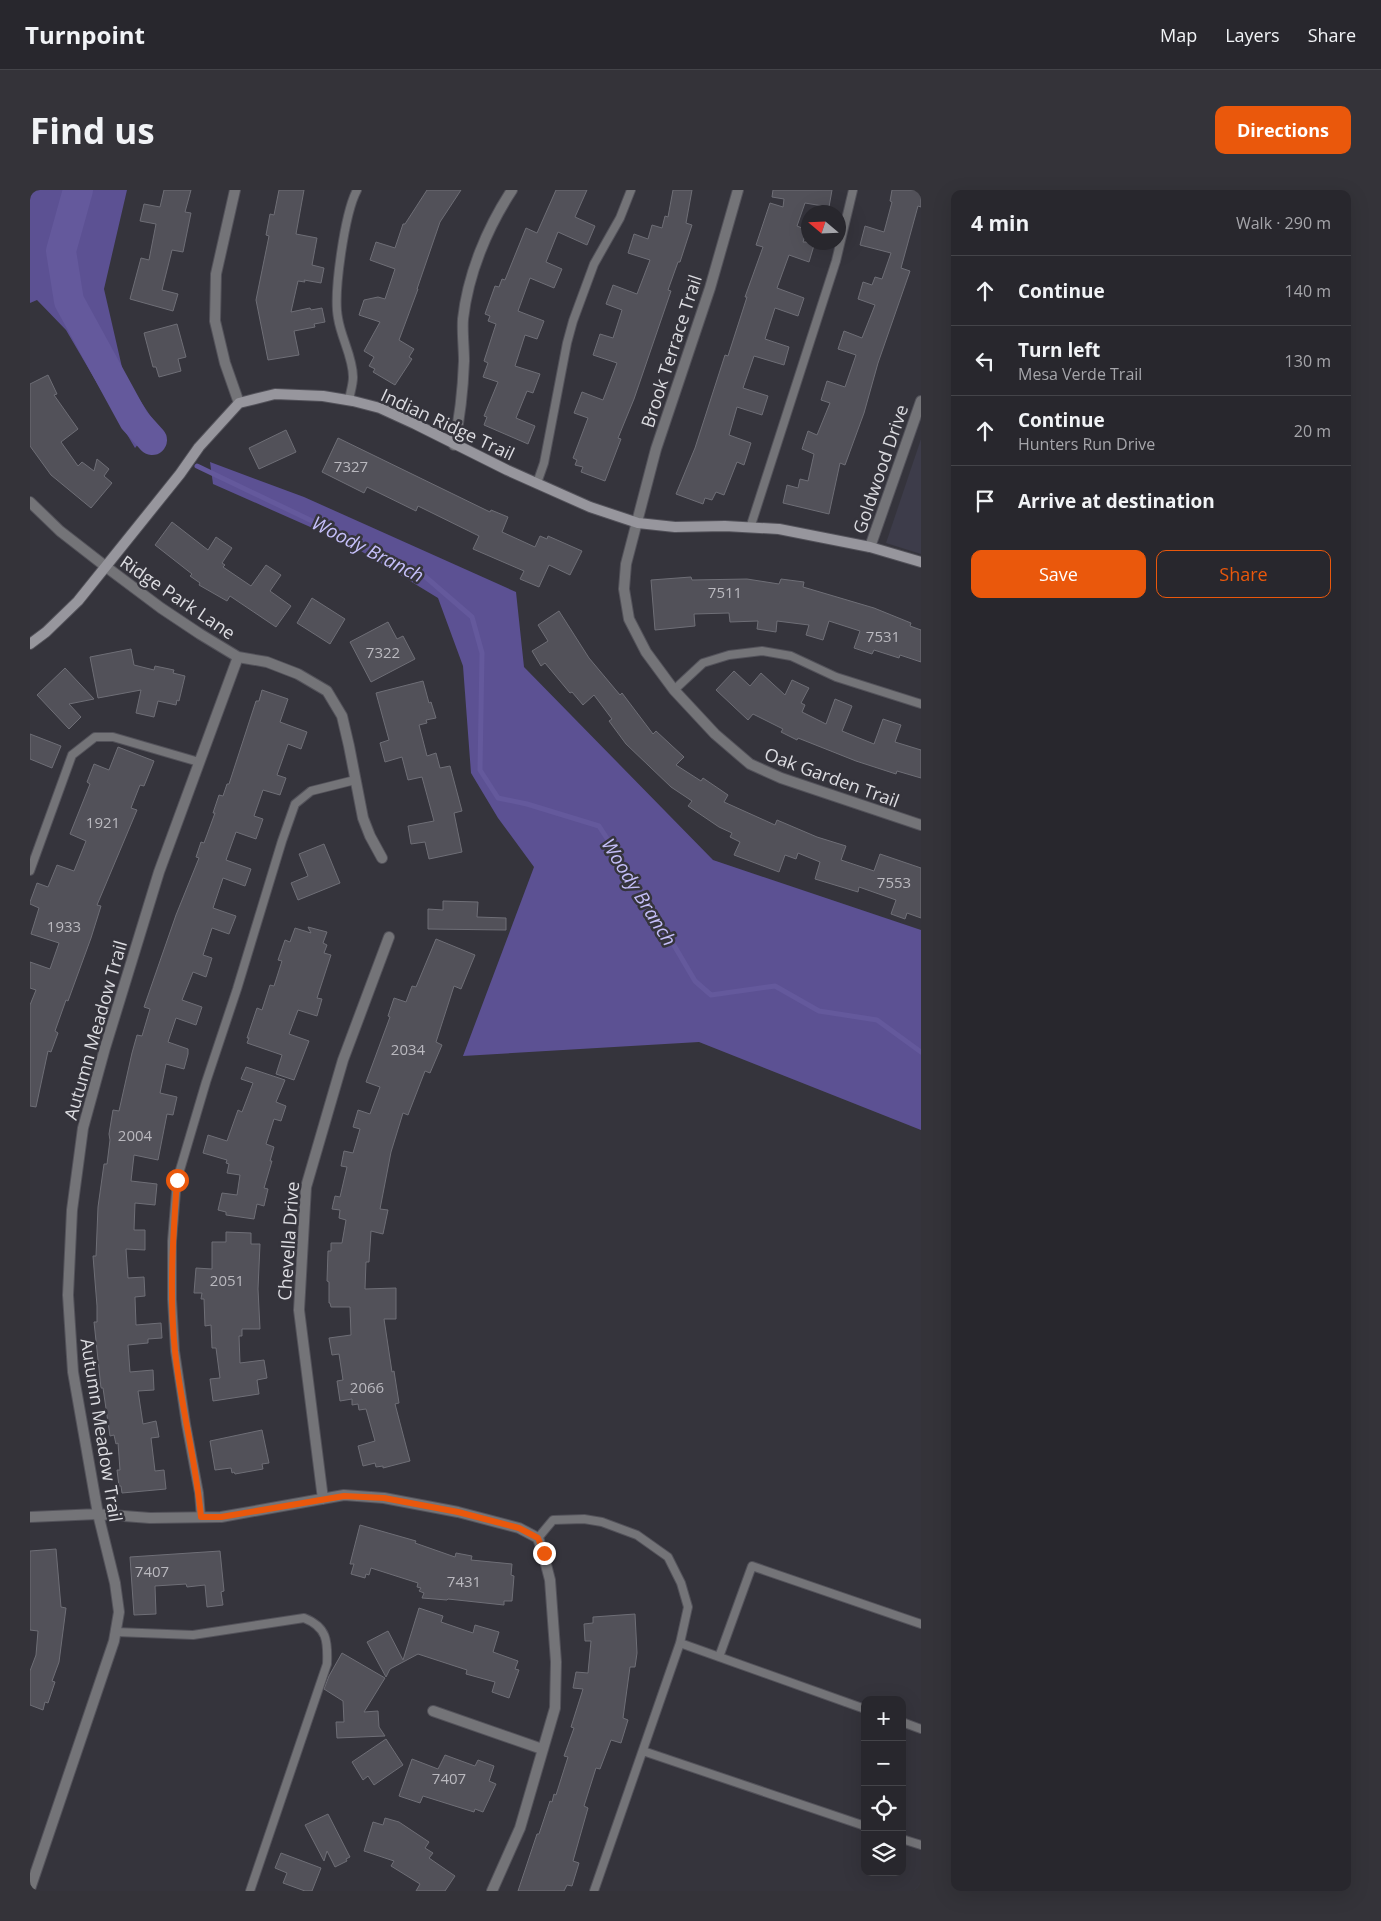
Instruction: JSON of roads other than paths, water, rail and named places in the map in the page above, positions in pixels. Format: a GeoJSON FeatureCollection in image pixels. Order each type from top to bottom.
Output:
{"type":"FeatureCollection","features":[{"type":"Feature","properties":{"kind":"street"},"geometry":{"type":"LineString","coordinates":[[30,644],[46,632],[78,601],[180,474],[199,447],[239,403],[225,363],[215,321],[216,274],[235,190]]}},
{"type":"Feature","properties":{"kind":"street"},"geometry":{"type":"LineString","coordinates":[[454,445],[461,413],[464,361],[463,319],[471,279],[491,228],[512,190]]}},
{"type":"Feature","properties":{"kind":"street","name":"Brook Terrace Trail"},"geometry":{"type":"LineString","coordinates":[[638,524],[656,449],[710,288],[738,190]]}},
{"type":"Feature","properties":{"kind":"street","name":"Indian Ridge Trail"},"geometry":{"type":"LineString","coordinates":[[239,403],[275,394],[323,396],[349,400],[380,408],[454,445],[590,508],[638,524],[675,527],[779,529],[870,547],[921,562]]}},
{"type":"Feature","properties":{"kind":"street","name":"Goldwood Drive"},"geometry":{"type":"LineString","coordinates":[[870,547],[921,401]]}},
{"type":"Feature","properties":{"kind":"street","name":"Ridge Park Lane"},"geometry":{"type":"LineString","coordinates":[[30,502],[60,531],[161,608],[238,657],[275,665],[298,674],[327,691],[342,716],[363,818],[382,858]]}},
{"type":"Feature","properties":{"kind":"street","name":"Oak Garden Trail"},"geometry":{"type":"LineString","coordinates":[[638,524],[626,564],[624,589],[629,619],[646,652],[674,690],[715,734],[750,764],[781,778],[921,826]]}},
{"type":"Feature","properties":{"kind":"street","name":"Autumn Meadow Trail"},"geometry":{"type":"LineString","coordinates":[[30,1889],[114,1641],[119,1612],[115,1583],[98,1514],[72,1372],[68,1295],[72,1210],[83,1128],[159,872],[238,657]]}},
{"type":"Feature","properties":{"kind":"street","name":"Chevella Drive"},"geometry":{"type":"LineString","coordinates":[[323,1499],[299,1310],[306,1186],[343,1060],[389,936]]}},
{"type":"Feature","properties":{"kind":"street"},"geometry":{"type":"LineString","coordinates":[[30,1516],[98,1514],[150,1518],[221,1517],[344,1496],[384,1498],[458,1512],[508,1525],[531,1533],[538,1538],[544,1553],[550,1580],[556,1662],[555,1708],[520,1828],[492,1891]]}},
{"type":"Feature","properties":{"kind":"street"},"geometry":{"type":"LineString","coordinates":[[433,1711],[542,1749]]}},
{"type":"Feature","properties":{"kind":"lane"},"geometry":{"type":"LineString","coordinates":[[349,400],[353,377],[337,315],[337,290],[346,228],[357,190]]}},
{"type":"Feature","properties":{"kind":"lane"},"geometry":{"type":"LineString","coordinates":[[536,483],[544,463],[573,321],[594,264],[620,218],[631,190]]}},
{"type":"Feature","properties":{"kind":"lane"},"geometry":{"type":"LineString","coordinates":[[750,528],[836,261],[853,190]]}},
{"type":"Feature","properties":{"kind":"lane"},"geometry":{"type":"LineString","coordinates":[[674,690],[703,663],[728,655],[762,651],[791,656],[836,677],[921,704]]}},
{"type":"Feature","properties":{"kind":"lane"},"geometry":{"type":"LineString","coordinates":[[30,871],[72,755],[95,737],[113,736],[200,762]]}},
{"type":"Feature","properties":{"kind":"lane"},"geometry":{"type":"LineString","coordinates":[[201,1517],[199,1493],[175,1351],[172,1299],[172,1241],[177,1180],[206,1082],[295,804],[311,791],[355,780]]}},
{"type":"Feature","properties":{"kind":"lane"},"geometry":{"type":"LineString","coordinates":[[538,1538],[553,1520],[602,1522],[637,1535],[668,1556],[681,1583],[688,1607],[680,1643],[594,1891]]}},
{"type":"Feature","properties":{"kind":"lane"},"geometry":{"type":"LineString","coordinates":[[719,1657],[752,1566],[921,1624]]}},
{"type":"Feature","properties":{"kind":"lane"},"geometry":{"type":"LineString","coordinates":[[116,1632],[193,1635],[304,1618],[315,1623],[324,1634],[328,1647],[327,1664],[250,1891]]}},
{"type":"Feature","properties":{"kind":"lane"},"geometry":{"type":"LineString","coordinates":[[680,1643],[861,1708]]}},
{"type":"Feature","properties":{"kind":"lane"},"geometry":{"type":"LineString","coordinates":[[906,1723],[921,1729]]}},
{"type":"Feature","properties":{"kind":"lane"},"geometry":{"type":"LineString","coordinates":[[643,1751],[861,1825]]}},
{"type":"Feature","properties":{"kind":"lane"},"geometry":{"type":"LineString","coordinates":[[906,1840],[921,1845]]}},
{"type":"Feature","properties":{"kind":"waterway","name":"Woody Branch"},"geometry":{"type":"LineString","coordinates":[[78,190],[61,251],[69,301],[134,420],[152,440]]}},
{"type":"Feature","properties":{"kind":"waterway","name":"Woody Branch"},"geometry":{"type":"LineString","coordinates":[[197,466],[421,573],[472,617],[482,653],[480,770],[498,798],[527,804],[599,826],[658,918],[695,981],[711,995],[775,986],[819,1011],[877,1020],[921,1052]]}}]}
